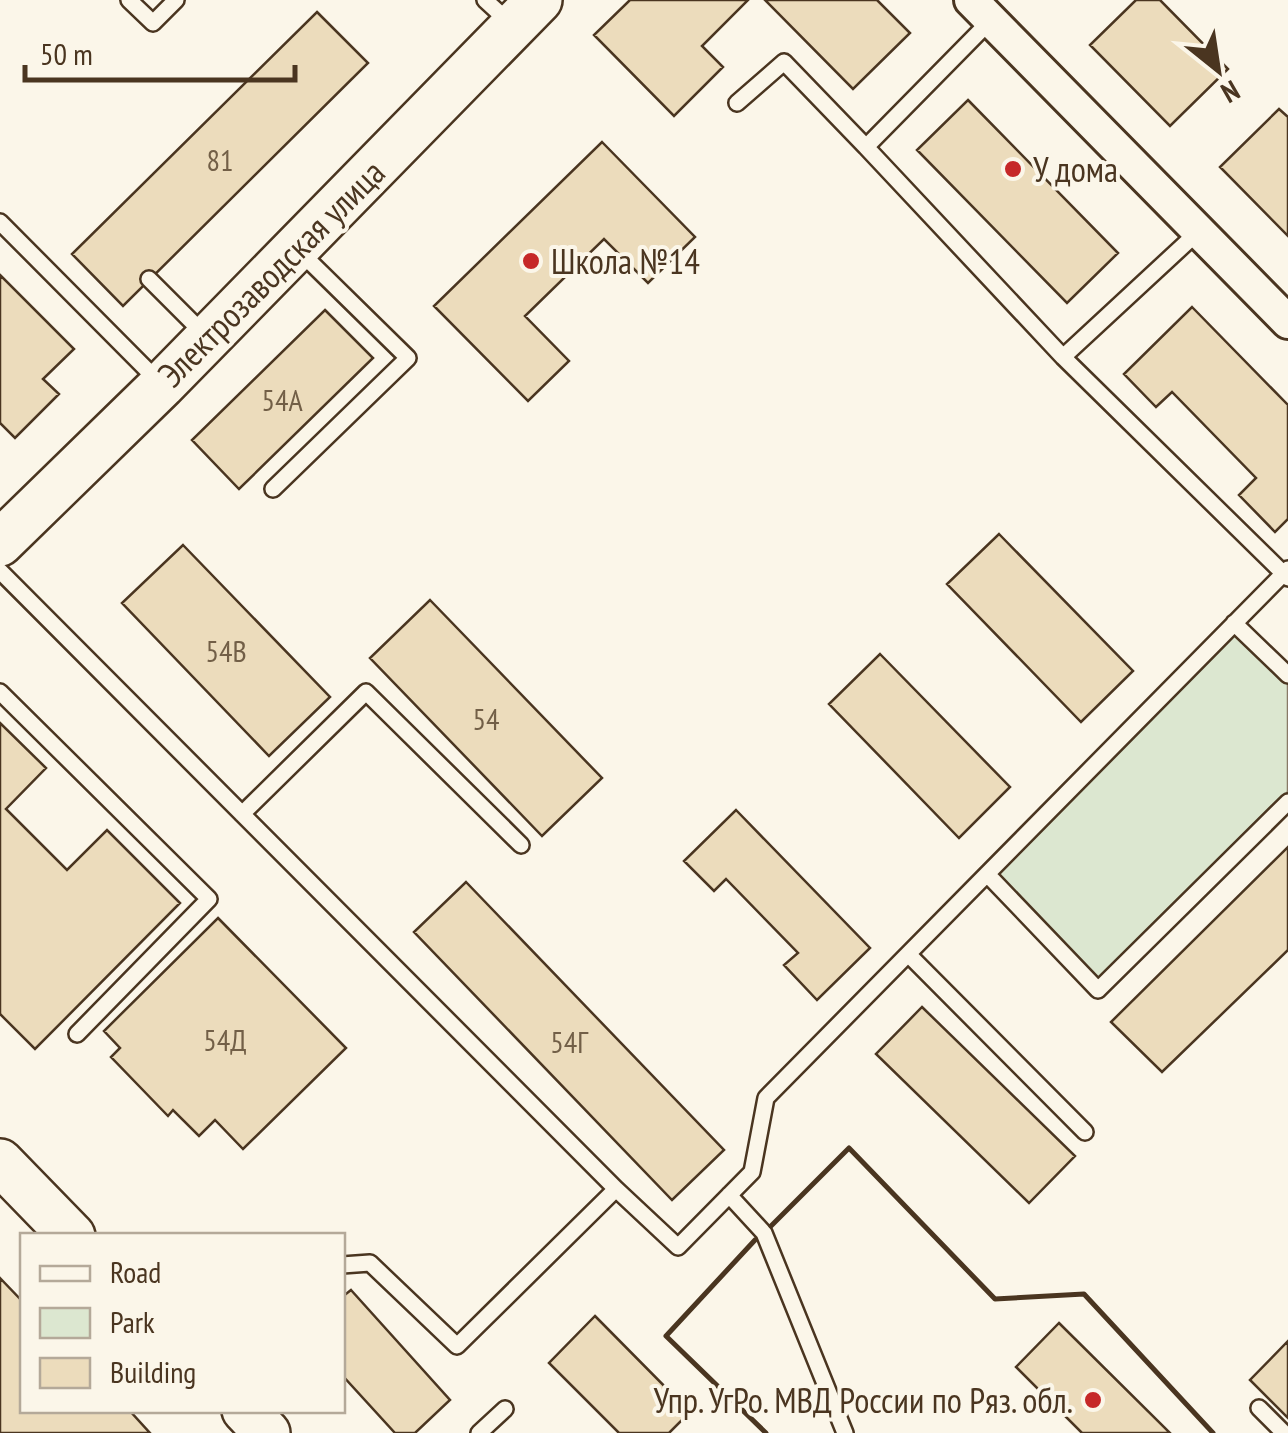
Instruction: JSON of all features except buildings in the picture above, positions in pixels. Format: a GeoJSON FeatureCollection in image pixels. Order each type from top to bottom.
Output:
{"type":"FeatureCollection","features":[{"type":"Feature","properties":{"kind":"street","name":"Электрозаводская улица"},"geometry":{"type":"LineString","coordinates":[[9,528],[162,385],[296,248],[512,9]]}},
{"type":"Feature","properties":{"kind":"street"},"geometry":{"type":"LineString","coordinates":[[981,10],[1288,322]]}},
{"type":"Feature","properties":{"kind":"street"},"geometry":{"type":"LineString","coordinates":[[0,1162],[69,1233]]}},
{"type":"Feature","properties":{"kind":"street"},"geometry":{"type":"LineString","coordinates":[[248,1413],[267,1433]]}},
{"type":"Feature","properties":{"kind":"lane"},"geometry":{"type":"LineString","coordinates":[[129,0],[153,24],[176,0]]}},
{"type":"Feature","properties":{"kind":"lane"},"geometry":{"type":"LineString","coordinates":[[866,147],[981,10]]}},
{"type":"Feature","properties":{"kind":"lane"},"geometry":{"type":"LineString","coordinates":[[0,570],[678,1247],[752,1172],[766,1098],[1286,573],[1063,357],[784,62],[737,103]]}},
{"type":"Feature","properties":{"kind":"lane"},"geometry":{"type":"LineString","coordinates":[[0,222],[162,385]]}},
{"type":"Feature","properties":{"kind":"lane"},"geometry":{"type":"LineString","coordinates":[[1063,357],[1199,231]]}},
{"type":"Feature","properties":{"kind":"lane"},"geometry":{"type":"LineString","coordinates":[[273,489],[408,358],[296,248]]}},
{"type":"Feature","properties":{"kind":"lane"},"geometry":{"type":"LineString","coordinates":[[149,279],[208,338]]}},
{"type":"Feature","properties":{"kind":"lane"},"geometry":{"type":"LineString","coordinates":[[1234,623],[1288,676]]}},
{"type":"Feature","properties":{"kind":"lane"},"geometry":{"type":"LineString","coordinates":[[0,692],[208,898],[77,1034]]}},
{"type":"Feature","properties":{"kind":"lane"},"geometry":{"type":"LineString","coordinates":[[242,814],[366,692],[521,844]]}},
{"type":"Feature","properties":{"kind":"lane"},"geometry":{"type":"LineString","coordinates":[[987,874],[1098,990],[1288,802]]}},
{"type":"Feature","properties":{"kind":"lane"},"geometry":{"type":"LineString","coordinates":[[908,954],[1084,1132]]}},
{"type":"Feature","properties":{"kind":"lane"},"geometry":{"type":"LineString","coordinates":[[345,1265],[370,1264],[457,1346],[616,1189]]}},
{"type":"Feature","properties":{"kind":"lane"},"geometry":{"type":"LineString","coordinates":[[729,1195],[764,1233],[845,1433]]}},
{"type":"Feature","properties":{"kind":"lane"},"geometry":{"type":"LineString","coordinates":[[1259,1408],[1284,1433]]}},
{"type":"Feature","properties":{"kind":"lane"},"geometry":{"type":"LineString","coordinates":[[479,1433],[505,1410]]}},
{"type":"Feature","properties":{"kind":"green space"},"geometry":{"type":"Polygon","coordinates":[[[1235,632],[1288,683],[1288,792],[1098,982],[997,873],[1235,632]]]}},
{"type":"Feature","properties":{"kind":"wall"},"geometry":{"type":"LineString","coordinates":[[771,1226],[849,1148],[995,1299],[1084,1294],[1213,1433]]}},
{"type":"Feature","properties":{"kind":"wall"},"geometry":{"type":"LineString","coordinates":[[755,1240],[666,1336],[766,1433]]}},
{"type":"Feature","properties":{"kind":"place","name":"У дома"},"geometry":{"type":"Point","coordinates":[1013,169]}},
{"type":"Feature","properties":{"kind":"place","name":"Школа №14"},"geometry":{"type":"Point","coordinates":[531,261]}},
{"type":"Feature","properties":{"kind":"place","name":"Упр. УгРо. МВД России по Ряз. обл."},"geometry":{"type":"Point","coordinates":[1093,1400]}}]}
